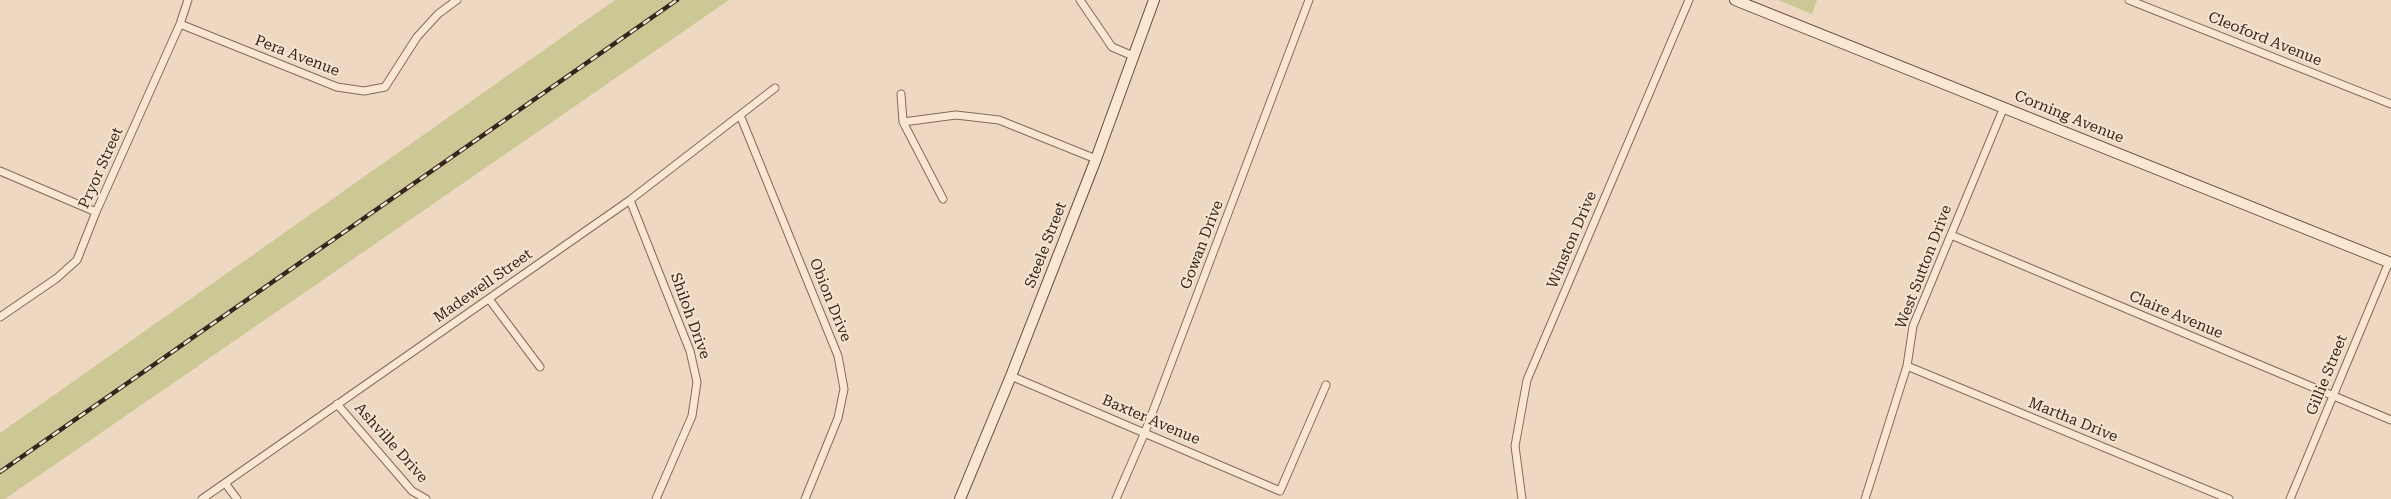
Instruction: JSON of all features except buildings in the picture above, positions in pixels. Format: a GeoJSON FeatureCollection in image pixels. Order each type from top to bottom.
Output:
{"type":"FeatureCollection","features":[{"type":"Feature","properties":{"kind":"street","name":"Pryor Street"},"geometry":{"type":"LineString","coordinates":[[0,317],[57,278],[77,260],[96,212],[180,24],[188,0]]}},
{"type":"Feature","properties":{"kind":"street","name":"Pera Avenue"},"geometry":{"type":"LineString","coordinates":[[180,24],[338,87],[364,90],[385,87],[417,37],[438,14],[457,0]]}},
{"type":"Feature","properties":{"kind":"street"},"geometry":{"type":"LineString","coordinates":[[1080,0],[1112,47],[1133,56]]}},
{"type":"Feature","properties":{"kind":"street","name":"Steele Street"},"geometry":{"type":"LineString","coordinates":[[960,499],[1011,376],[1096,159],[1154,0]]}},
{"type":"Feature","properties":{"kind":"street","name":"Gowan Drive"},"geometry":{"type":"LineString","coordinates":[[1116,499],[1145,432],[1310,0]]}},
{"type":"Feature","properties":{"kind":"street","name":"Winston Drive"},"geometry":{"type":"LineString","coordinates":[[1522,499],[1515,446],[1527,380],[1690,0]]}},
{"type":"Feature","properties":{"kind":"street","name":"Corning Avenue"},"geometry":{"type":"LineString","coordinates":[[1735,0],[2390,262]]}},
{"type":"Feature","properties":{"kind":"street","name":"Cleoford Avenue"},"geometry":{"type":"LineString","coordinates":[[2129,0],[2146,3],[2391,104]]}},
{"type":"Feature","properties":{"kind":"street","name":"Madewell Street"},"geometry":{"type":"LineString","coordinates":[[202,499],[630,200],[775,88]]}},
{"type":"Feature","properties":{"kind":"street"},"geometry":{"type":"LineString","coordinates":[[901,94],[903,122],[943,200]]}},
{"type":"Feature","properties":{"kind":"street","name":"West Sutton Drive"},"geometry":{"type":"LineString","coordinates":[[1865,499],[1907,366],[1913,326],[2004,107]]}},
{"type":"Feature","properties":{"kind":"street","name":"Obion Drive"},"geometry":{"type":"LineString","coordinates":[[740,115],[838,356],[844,388],[838,418],[805,499]]}},
{"type":"Feature","properties":{"kind":"street"},"geometry":{"type":"LineString","coordinates":[[903,122],[956,115],[999,120],[1096,159]]}},
{"type":"Feature","properties":{"kind":"street"},"geometry":{"type":"LineString","coordinates":[[0,171],[96,212]]}},
{"type":"Feature","properties":{"kind":"street","name":"Shiloh Drive"},"geometry":{"type":"LineString","coordinates":[[630,200],[690,351],[697,382],[692,416],[656,499]]}},
{"type":"Feature","properties":{"kind":"street","name":"Claire Avenue"},"geometry":{"type":"LineString","coordinates":[[1951,235],[2391,420]]}},
{"type":"Feature","properties":{"kind":"street","name":"Gillie Street"},"geometry":{"type":"LineString","coordinates":[[2290,499],[2390,262]]}},
{"type":"Feature","properties":{"kind":"street"},"geometry":{"type":"LineString","coordinates":[[489,299],[540,367]]}},
{"type":"Feature","properties":{"kind":"street","name":"Martha Drive"},"geometry":{"type":"LineString","coordinates":[[1907,366],[2228,499]]}},
{"type":"Feature","properties":{"kind":"street","name":"Baxter Avenue"},"geometry":{"type":"LineString","coordinates":[[1011,376],[1280,491],[1326,385]]}},
{"type":"Feature","properties":{"kind":"street","name":"Ashville Drive"},"geometry":{"type":"LineString","coordinates":[[337,404],[412,491],[426,499]]}},
{"type":"Feature","properties":{"kind":"street"},"geometry":{"type":"LineString","coordinates":[[225,483],[237,499]]}},
{"type":"Feature","properties":{"kind":"shaded area"},"geometry":{"type":"Polygon","coordinates":[[[615,0],[729,0],[5,499],[0,499],[0,433],[615,0]]]}},
{"type":"Feature","properties":{"kind":"shaded area"},"geometry":{"type":"Polygon","coordinates":[[[1778,0],[1817,0],[1812,14],[1778,0]]]}},
{"type":"Feature","properties":{"kind":"railway"},"geometry":{"type":"LineString","coordinates":[[0,472],[677,0]]}}]}
